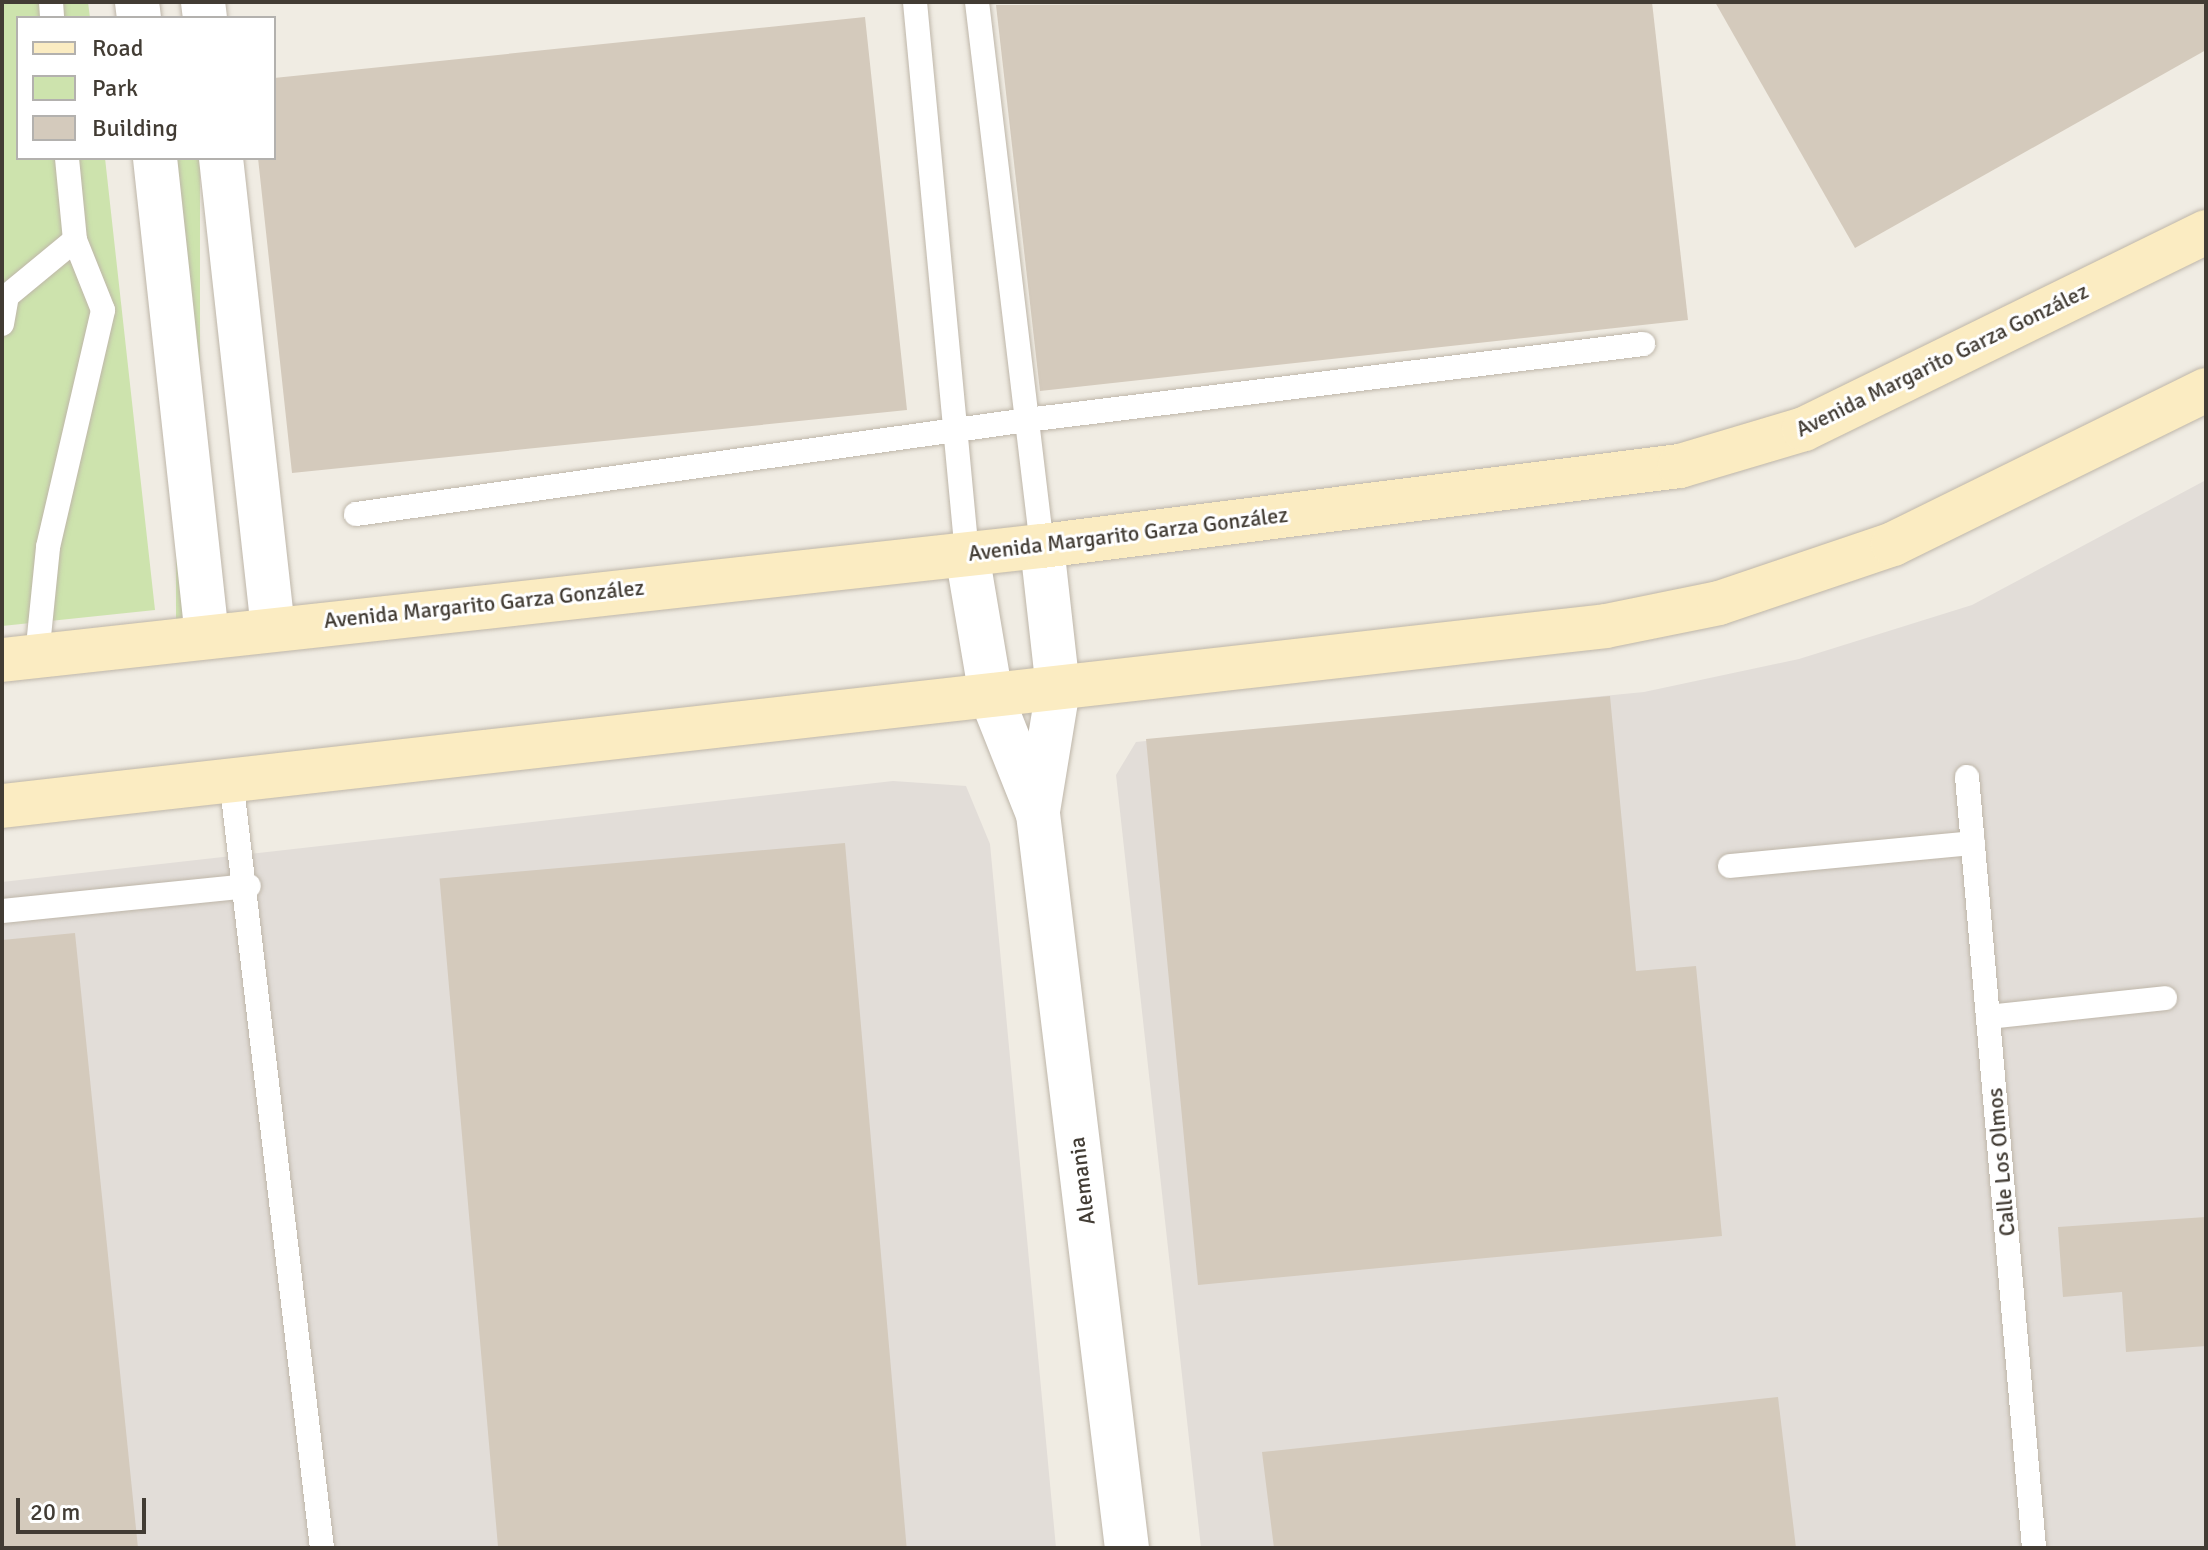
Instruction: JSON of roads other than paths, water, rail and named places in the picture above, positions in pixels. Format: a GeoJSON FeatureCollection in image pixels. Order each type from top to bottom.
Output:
{"type":"FeatureCollection","features":[{"type":"Feature","properties":{"kind":"main road","name":"Avenida Margarito Garza González"},"geometry":{"type":"LineString","coordinates":[[20,658],[273,626],[1042,546],[1680,466],[1804,429],[2206,232]]}},
{"type":"Feature","properties":{"kind":"main road"},"geometry":{"type":"LineString","coordinates":[[2,806],[1606,626],[1719,603],[1907,538],[2206,390]]}},
{"type":"Feature","properties":{"kind":"street"},"geometry":{"type":"LineString","coordinates":[[155,160],[207,636]]}},
{"type":"Feature","properties":{"kind":"street"},"geometry":{"type":"LineString","coordinates":[[221,160],[273,626]]}},
{"type":"Feature","properties":{"kind":"street","name":"Alemania"},"geometry":{"type":"LineString","coordinates":[[1038,814],[1058,689],[1042,546]]}},
{"type":"Feature","properties":{"kind":"street","name":"Alemania"},"geometry":{"type":"LineString","coordinates":[[967,554],[991,696],[1038,814],[1127,1548]]}},
{"type":"Feature","properties":{"kind":"lane"},"geometry":{"type":"LineString","coordinates":[[915,2],[967,554]]}},
{"type":"Feature","properties":{"kind":"lane"},"geometry":{"type":"LineString","coordinates":[[977,2],[1042,546]]}},
{"type":"Feature","properties":{"kind":"lane"},"geometry":{"type":"LineString","coordinates":[[20,658],[103,310],[75,240],[67,160]]}},
{"type":"Feature","properties":{"kind":"lane"},"geometry":{"type":"LineString","coordinates":[[2,324],[7,296],[75,240]]}},
{"type":"Feature","properties":{"kind":"lane"},"geometry":{"type":"LineString","coordinates":[[356,514],[1027,420],[1643,344]]}},
{"type":"Feature","properties":{"kind":"lane","name":"Calle Los Olmos"},"geometry":{"type":"LineString","coordinates":[[1967,777],[2034,1548]]}},
{"type":"Feature","properties":{"kind":"lane"},"geometry":{"type":"LineString","coordinates":[[231,779],[249,886],[322,1548]]}},
{"type":"Feature","properties":{"kind":"lane"},"geometry":{"type":"LineString","coordinates":[[1730,866],[1973,843]]}},
{"type":"Feature","properties":{"kind":"lane"},"geometry":{"type":"LineString","coordinates":[[2,911],[249,886]]}},
{"type":"Feature","properties":{"kind":"lane"},"geometry":{"type":"LineString","coordinates":[[1988,1017],[2165,998]]}}]}
